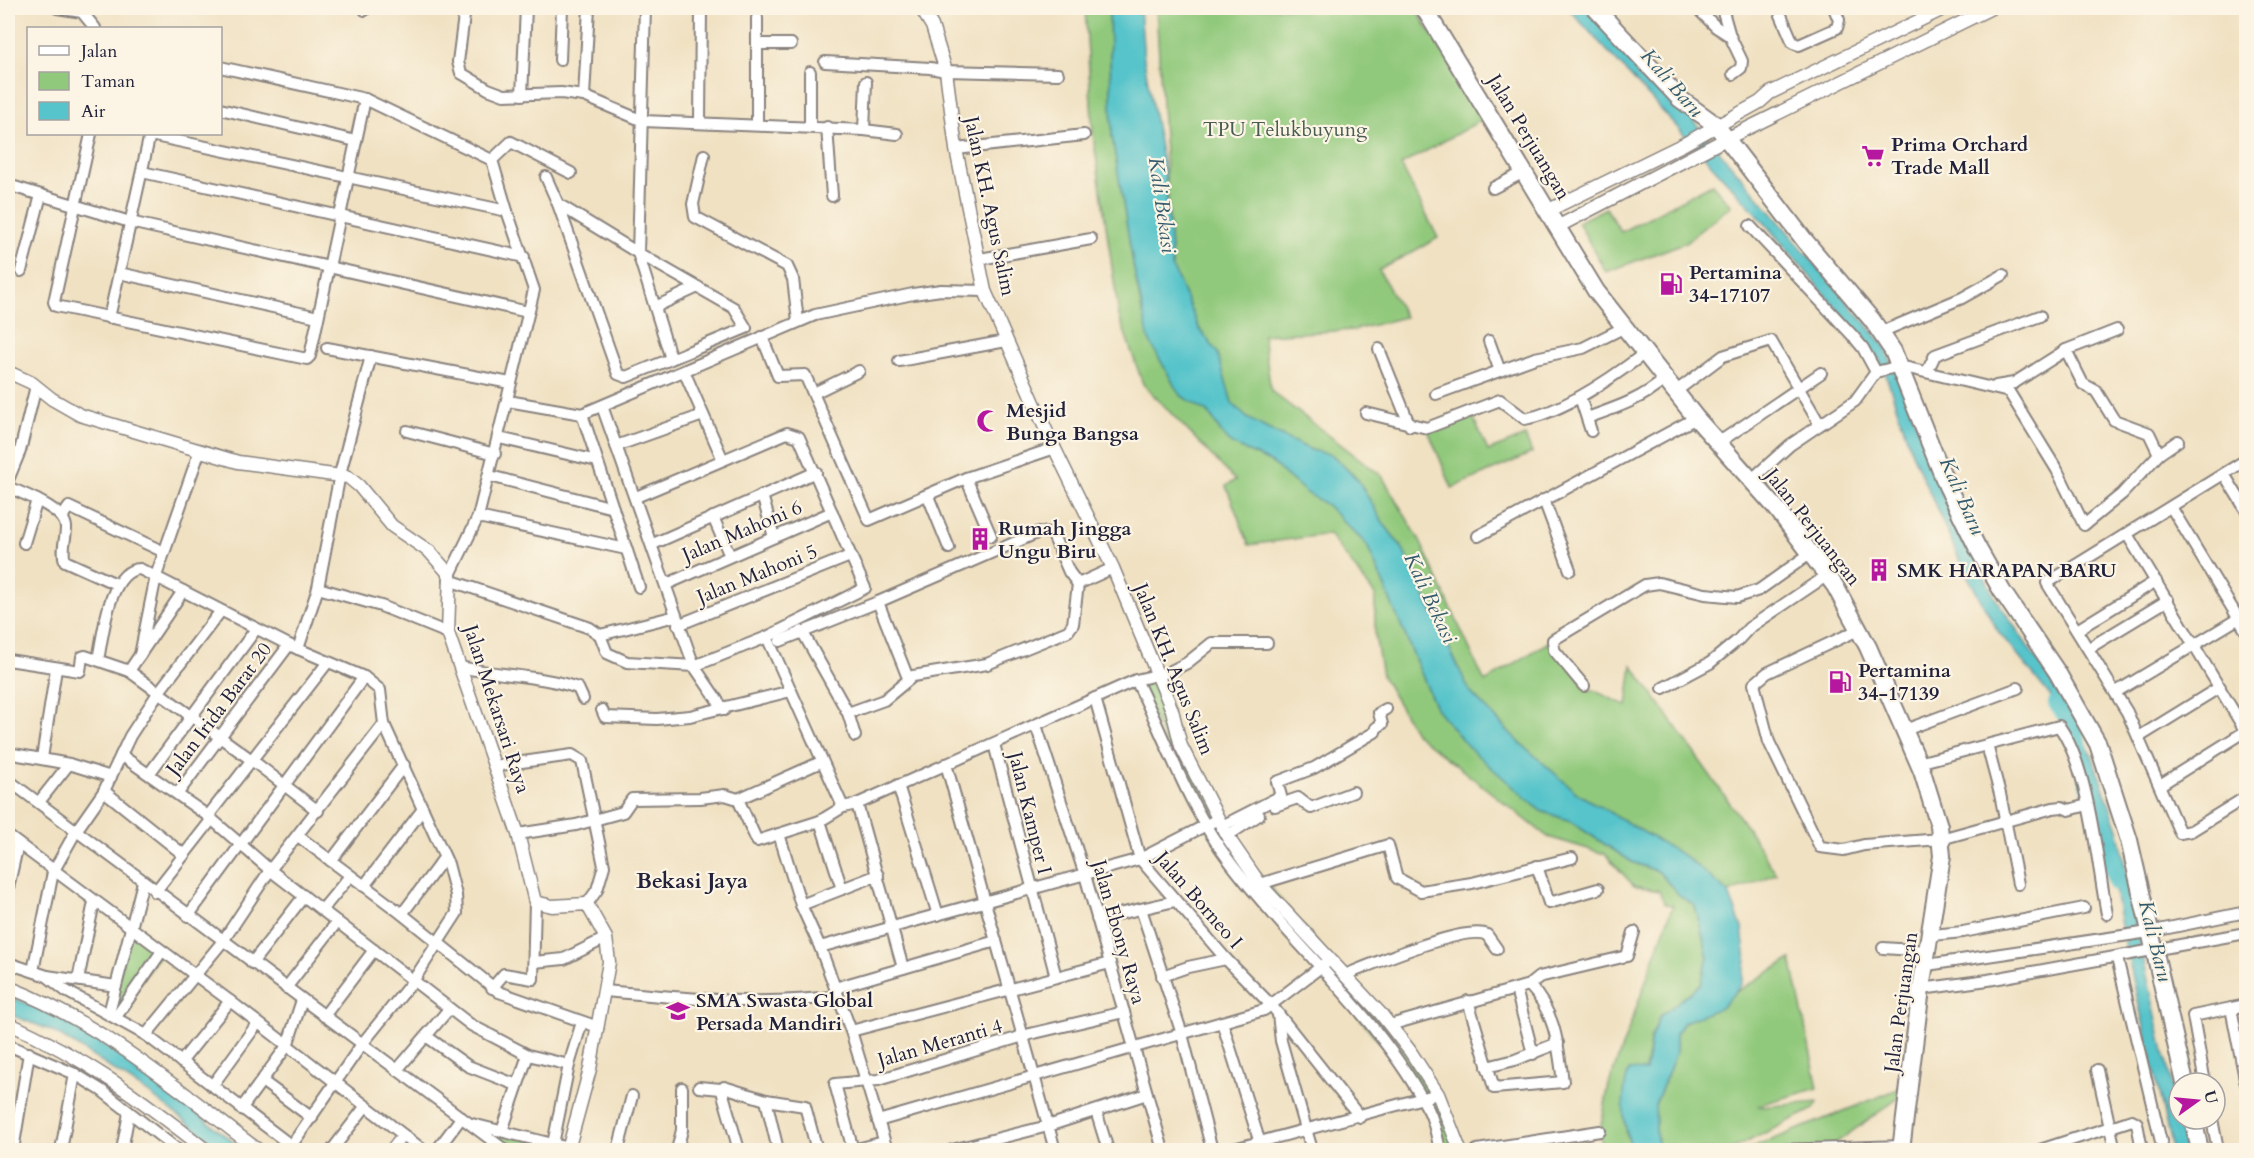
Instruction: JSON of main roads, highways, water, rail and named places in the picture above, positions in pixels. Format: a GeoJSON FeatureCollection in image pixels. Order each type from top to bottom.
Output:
{"type":"FeatureCollection","features":[{"type":"Feature","properties":{"kind":"main road","name":"Jalan Perjuangan"},"geometry":{"type":"LineString","coordinates":[[1424,8],[1526,171],[1587,278],[1670,386],[1751,480],[1827,576],[1850,611],[1905,730],[1918,763],[1941,838],[1942,856],[1929,950],[1921,989],[1901,1148]]}},
{"type":"Feature","properties":{"kind":"main road"},"geometry":{"type":"LineString","coordinates":[[1595,8],[1716,135],[1881,332],[1899,366],[1947,486],[1977,547],[2002,591],[2057,672],[2098,744],[2129,840],[2149,952],[2182,1071]]}},
{"type":"Feature","properties":{"kind":"main road"},"geometry":{"type":"LineString","coordinates":[[2196,1131],[2200,1150]]}},
{"type":"Feature","properties":{"kind":"water","name":"Kali Bekasi"},"geometry":{"type":"Polygon","coordinates":[[[1109,8],[1140,8],[1144,60],[1165,175],[1172,266],[1199,328],[1217,352],[1232,403],[1247,418],[1275,433],[1311,450],[1332,455],[1358,480],[1384,524],[1402,548],[1470,692],[1517,740],[1578,794],[1686,857],[1729,893],[1742,928],[1746,961],[1741,985],[1722,1007],[1684,1022],[1676,1034],[1676,1053],[1655,1105],[1657,1150],[1632,1150],[1626,1131],[1624,1090],[1629,1070],[1646,1071],[1651,1037],[1660,1016],[1701,984],[1708,957],[1695,906],[1679,895],[1659,872],[1632,862],[1568,820],[1541,811],[1469,748],[1436,708],[1367,545],[1327,505],[1307,493],[1272,463],[1232,444],[1222,434],[1209,413],[1180,395],[1149,340],[1134,269],[1112,136],[1109,8]]]}},
{"type":"Feature","properties":{"kind":"water"},"geometry":{"type":"Polygon","coordinates":[[[1568,8],[1586,8],[1697,125],[1884,345],[1954,514],[1995,598],[2063,698],[2093,758],[2119,832],[2135,922],[2168,1071],[2167,1128],[2121,926],[2106,837],[2087,761],[2072,723],[1998,631],[1963,568],[1912,453],[1883,366],[1764,222],[1568,8]]]}},
{"type":"Feature","properties":{"kind":"water"},"geometry":{"type":"Polygon","coordinates":[[[8,996],[41,1009],[102,1043],[160,1084],[244,1150],[223,1150],[147,1092],[69,1041],[48,1029],[8,1014],[8,996]]]}},
{"type":"Feature","properties":{"kind":"water"},"geometry":{"type":"Polygon","coordinates":[[[2168,1131],[2182,1131],[2186,1150],[2172,1150],[2168,1131]]]}},
{"type":"Feature","properties":{"kind":"waterway","name":"Kali Baru"},"geometry":{"type":"LineString","coordinates":[[2057,703],[2072,723],[2117,883]]}},
{"type":"Feature","properties":{"kind":"place","name":"Prima Orchard Trade Mall"},"geometry":{"type":"Point","coordinates":[1873,156]}},
{"type":"Feature","properties":{"kind":"place","name":"Pertamina 34-17107"},"geometry":{"type":"Point","coordinates":[1671,284]}},
{"type":"Feature","properties":{"kind":"place","name":"Mesjid Bunga Bangsa"},"geometry":{"type":"Point","coordinates":[988,421]}},
{"type":"Feature","properties":{"kind":"place","name":"Rumah Jingga Ungu Biru"},"geometry":{"type":"Point","coordinates":[980,539]}},
{"type":"Feature","properties":{"kind":"place","name":"SMK HARAPAN BARU"},"geometry":{"type":"Point","coordinates":[1879,570]}},
{"type":"Feature","properties":{"kind":"place","name":"Pertamina 34-17139"},"geometry":{"type":"Point","coordinates":[1840,682]}},
{"type":"Feature","properties":{"kind":"place","name":"SMA Swasta Global Persada Mandiri"},"geometry":{"type":"Point","coordinates":[678,1011]}},
{"type":"Feature","properties":{"kind":"district","name":"Bekasi Jaya"},"geometry":{"type":"Point","coordinates":[692,881]}},
{"type":"Feature","properties":{"kind":"park label","name":"TPU Telukbuyung"},"geometry":{"type":"Point","coordinates":[1285,129]}}]}
